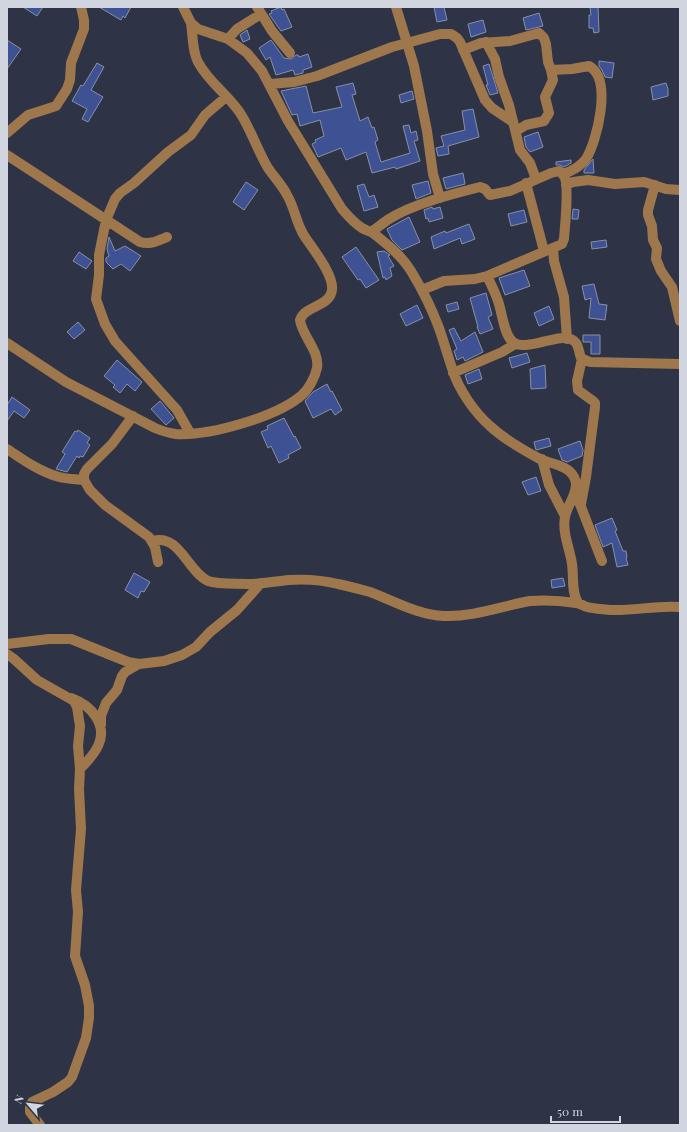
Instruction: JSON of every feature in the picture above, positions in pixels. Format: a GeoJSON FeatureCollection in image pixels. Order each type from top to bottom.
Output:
{"type":"FeatureCollection","features":[{"type":"Feature","properties":{"kind":"street"},"geometry":{"type":"LineString","coordinates":[[7,133],[28,115],[56,106],[67,89],[70,80],[71,62],[84,29],[84,20],[81,7]]}},
{"type":"Feature","properties":{"kind":"street"},"geometry":{"type":"LineString","coordinates":[[7,343],[66,382],[91,396],[165,432],[190,434],[230,427],[249,421],[286,405],[302,395],[314,378],[318,363],[317,357],[300,323],[300,318],[304,312],[324,302],[332,292],[328,274],[299,228],[288,196],[269,169],[242,115],[215,85],[197,60],[191,23],[183,7]]}},
{"type":"Feature","properties":{"kind":"street"},"geometry":{"type":"LineString","coordinates":[[396,7],[406,44],[414,66],[427,131],[431,168],[440,198]]}},
{"type":"Feature","properties":{"kind":"street"},"geometry":{"type":"LineString","coordinates":[[228,39],[259,10],[272,31],[290,53]]}},
{"type":"Feature","properties":{"kind":"street"},"geometry":{"type":"LineString","coordinates":[[191,23],[198,29],[228,39],[247,53],[262,71],[270,84],[288,121],[342,209],[354,222],[371,232],[401,259],[411,271],[422,290],[439,329],[453,373],[477,412],[489,426],[503,437],[542,459],[570,472],[576,481],[574,492],[565,516],[566,541],[572,564],[574,589],[578,603]]}},
{"type":"Feature","properties":{"kind":"street"},"geometry":{"type":"LineString","coordinates":[[270,84],[294,82],[317,76],[392,47],[440,34],[449,34],[457,38],[485,100],[495,111],[515,126],[544,121],[550,112],[545,97],[547,90],[553,82],[548,62],[546,44],[544,38],[539,33],[510,40],[486,42],[463,50]]}},
{"type":"Feature","properties":{"kind":"street"},"geometry":{"type":"LineString","coordinates":[[486,42],[495,59],[515,126],[521,153],[527,158],[536,179]]}},
{"type":"Feature","properties":{"kind":"street"},"geometry":{"type":"LineString","coordinates":[[551,70],[572,69],[589,66],[596,73],[601,85],[599,122],[593,145],[586,159],[579,167],[563,174]]}},
{"type":"Feature","properties":{"kind":"street"},"geometry":{"type":"LineString","coordinates":[[190,434],[177,410],[115,341],[105,324],[96,298],[99,275],[99,255],[106,220],[120,193],[134,183],[168,152],[191,135],[205,115],[226,97]]}},
{"type":"Feature","properties":{"kind":"street"},"geometry":{"type":"LineString","coordinates":[[7,155],[140,242],[146,244],[154,243],[167,237]]}},
{"type":"Feature","properties":{"kind":"street"},"geometry":{"type":"LineString","coordinates":[[371,232],[389,219],[403,212],[440,198],[480,187],[485,189],[489,194],[501,193],[556,171],[563,174],[566,185],[564,241],[562,244],[487,276],[444,281],[422,290]]}},
{"type":"Feature","properties":{"kind":"street"},"geometry":{"type":"LineString","coordinates":[[566,185],[573,182],[588,180],[608,184],[644,182],[666,189],[680,190]]}},
{"type":"Feature","properties":{"kind":"street"},"geometry":{"type":"LineString","coordinates":[[526,183],[548,249],[554,261],[564,297],[567,338]]}},
{"type":"Feature","properties":{"kind":"street"},"geometry":{"type":"LineString","coordinates":[[655,185],[648,215],[652,226],[653,240],[657,248],[656,259],[661,271],[672,287],[680,321]]}},
{"type":"Feature","properties":{"kind":"street"},"geometry":{"type":"LineString","coordinates":[[487,276],[494,290],[509,338],[516,344],[525,345],[551,339],[567,338],[577,343],[582,359],[577,381],[578,390],[595,403],[586,477],[581,504]]}},
{"type":"Feature","properties":{"kind":"street"},"geometry":{"type":"LineString","coordinates":[[453,373],[472,366],[516,344]]}},
{"type":"Feature","properties":{"kind":"street"},"geometry":{"type":"LineString","coordinates":[[582,359],[590,362],[680,364]]}},
{"type":"Feature","properties":{"kind":"street"},"geometry":{"type":"LineString","coordinates":[[133,416],[112,444],[87,469],[84,474],[84,480],[90,490],[105,505],[126,521],[144,532],[153,541],[158,562]]}},
{"type":"Feature","properties":{"kind":"street"},"geometry":{"type":"LineString","coordinates":[[7,449],[34,466],[52,475],[62,478],[84,480]]}},
{"type":"Feature","properties":{"kind":"street"},"geometry":{"type":"LineString","coordinates":[[542,459],[549,485],[565,516]]}},
{"type":"Feature","properties":{"kind":"street"},"geometry":{"type":"LineString","coordinates":[[574,492],[581,504],[602,562]]}},
{"type":"Feature","properties":{"kind":"street"},"geometry":{"type":"LineString","coordinates":[[153,541],[162,539],[171,544],[179,550],[196,571],[209,581],[223,583],[261,583],[289,580],[308,580],[336,584],[369,592],[404,606],[442,616],[459,616],[531,601],[578,603],[587,607],[612,610],[634,610],[669,606],[680,607]]}},
{"type":"Feature","properties":{"kind":"street"},"geometry":{"type":"LineString","coordinates":[[7,644],[49,639],[71,639],[128,662],[139,664],[171,659],[182,656],[196,647],[210,632],[237,610],[261,583]]}},
{"type":"Feature","properties":{"kind":"street"},"geometry":{"type":"LineString","coordinates":[[7,654],[37,680],[90,708],[100,725],[102,732],[98,744],[90,759],[80,769]]}},
{"type":"Feature","properties":{"kind":"street"},"geometry":{"type":"LineString","coordinates":[[100,725],[101,716],[106,703],[117,690],[124,672],[139,664]]}},
{"type":"Feature","properties":{"kind":"street"},"geometry":{"type":"LineString","coordinates":[[40,1125],[30,1112],[31,1104],[35,1100],[53,1092],[72,1077],[86,1038],[89,1018],[89,1006],[85,985],[75,956],[78,912],[76,890],[81,829],[78,746],[79,716],[77,707],[71,698]]}},
{"type":"Feature","properties":{"kind":"building"},"geometry":{"type":"Polygon","coordinates":[[[23,7],[43,7],[37,16],[23,7]]]}},
{"type":"Feature","properties":{"kind":"building"},"geometry":{"type":"Polygon","coordinates":[[[99,7],[131,7],[125,18],[123,16],[121,20],[99,7]]]}},
{"type":"Feature","properties":{"kind":"building"},"geometry":{"type":"Polygon","coordinates":[[[281,7],[282,10],[284,9],[292,27],[281,31],[269,14],[272,13],[271,11],[281,7]]]}},
{"type":"Feature","properties":{"kind":"building"},"geometry":{"type":"Polygon","coordinates":[[[434,7],[444,7],[447,20],[437,22],[434,7]]]}},
{"type":"Feature","properties":{"kind":"building"},"geometry":{"type":"Polygon","coordinates":[[[590,7],[598,7],[599,32],[594,33],[593,28],[589,28],[589,15],[591,15],[590,7]]]}},
{"type":"Feature","properties":{"kind":"building"},"geometry":{"type":"Polygon","coordinates":[[[539,13],[543,26],[526,30],[523,18],[539,13]]]}},
{"type":"Feature","properties":{"kind":"building"},"geometry":{"type":"Polygon","coordinates":[[[483,20],[486,32],[471,37],[468,24],[483,20]]]}},
{"type":"Feature","properties":{"kind":"building"},"geometry":{"type":"Polygon","coordinates":[[[247,30],[250,39],[243,42],[240,35],[247,30]]]}},
{"type":"Feature","properties":{"kind":"building"},"geometry":{"type":"Polygon","coordinates":[[[7,40],[21,49],[7,69],[7,40]]]}},
{"type":"Feature","properties":{"kind":"building"},"geometry":{"type":"Polygon","coordinates":[[[271,40],[284,58],[291,59],[296,55],[299,57],[308,54],[312,67],[303,70],[303,73],[295,75],[293,70],[276,75],[270,57],[266,60],[259,48],[271,40]]]}},
{"type":"Feature","properties":{"kind":"building"},"geometry":{"type":"Polygon","coordinates":[[[599,61],[614,63],[612,78],[605,77],[599,66],[599,61]]]}},
{"type":"Feature","properties":{"kind":"building"},"geometry":{"type":"Polygon","coordinates":[[[97,63],[104,67],[91,90],[103,97],[88,122],[82,119],[87,109],[72,101],[81,85],[83,86],[97,63]]]}},
{"type":"Feature","properties":{"kind":"building"},"geometry":{"type":"Polygon","coordinates":[[[489,64],[498,93],[490,95],[486,85],[488,85],[483,66],[489,64]]]}},
{"type":"Feature","properties":{"kind":"building"},"geometry":{"type":"Polygon","coordinates":[[[353,83],[356,94],[352,95],[360,121],[368,117],[372,128],[374,127],[378,140],[375,142],[381,162],[410,153],[403,126],[409,125],[411,133],[416,131],[418,140],[414,141],[420,161],[396,169],[395,167],[372,173],[366,152],[346,160],[341,148],[318,157],[312,144],[316,142],[315,140],[324,136],[320,120],[300,126],[297,114],[292,115],[281,91],[306,86],[313,113],[342,107],[336,87],[353,83]]]}},
{"type":"Feature","properties":{"kind":"building"},"geometry":{"type":"Polygon","coordinates":[[[666,83],[668,96],[653,100],[651,87],[666,83]]]}},
{"type":"Feature","properties":{"kind":"building"},"geometry":{"type":"Polygon","coordinates":[[[412,91],[414,99],[401,103],[399,95],[412,91]]]}},
{"type":"Feature","properties":{"kind":"building"},"geometry":{"type":"Polygon","coordinates":[[[473,109],[479,137],[448,146],[449,154],[438,156],[436,148],[444,146],[441,136],[465,130],[462,111],[473,109]]]}},
{"type":"Feature","properties":{"kind":"building"},"geometry":{"type":"Polygon","coordinates":[[[538,132],[543,147],[530,152],[526,147],[524,137],[538,132]]]}},
{"type":"Feature","properties":{"kind":"building"},"geometry":{"type":"Polygon","coordinates":[[[593,159],[594,173],[584,173],[584,170],[593,159]]]}},
{"type":"Feature","properties":{"kind":"building"},"geometry":{"type":"Polygon","coordinates":[[[571,160],[571,163],[564,167],[556,165],[556,162],[571,160]]]}},
{"type":"Feature","properties":{"kind":"building"},"geometry":{"type":"Polygon","coordinates":[[[463,173],[465,184],[446,189],[443,178],[463,173]]]}},
{"type":"Feature","properties":{"kind":"building"},"geometry":{"type":"Polygon","coordinates":[[[428,181],[431,193],[416,199],[412,185],[428,181]]]}},
{"type":"Feature","properties":{"kind":"building"},"geometry":{"type":"Polygon","coordinates":[[[246,182],[258,190],[244,210],[233,202],[246,182]]]}},
{"type":"Feature","properties":{"kind":"building"},"geometry":{"type":"Polygon","coordinates":[[[364,184],[369,197],[374,195],[378,207],[364,211],[357,186],[364,184]]]}},
{"type":"Feature","properties":{"kind":"building"},"geometry":{"type":"Polygon","coordinates":[[[432,207],[433,209],[440,207],[443,218],[429,222],[428,218],[426,219],[424,210],[432,207]]]}},
{"type":"Feature","properties":{"kind":"building"},"geometry":{"type":"Polygon","coordinates":[[[573,209],[579,210],[578,219],[572,219],[573,209]]]}},
{"type":"Feature","properties":{"kind":"building"},"geometry":{"type":"Polygon","coordinates":[[[524,210],[527,222],[511,226],[508,214],[524,210]]]}},
{"type":"Feature","properties":{"kind":"building"},"geometry":{"type":"Polygon","coordinates":[[[409,217],[420,242],[402,250],[392,240],[387,229],[409,217]]]}},
{"type":"Feature","properties":{"kind":"building"},"geometry":{"type":"Polygon","coordinates":[[[469,224],[475,239],[462,244],[460,238],[434,249],[431,237],[469,224]]]}},
{"type":"Feature","properties":{"kind":"building"},"geometry":{"type":"Polygon","coordinates":[[[109,237],[115,251],[125,246],[141,256],[130,271],[121,264],[113,269],[106,262],[106,258],[109,256],[107,249],[109,237]]]}},
{"type":"Feature","properties":{"kind":"building"},"geometry":{"type":"Polygon","coordinates":[[[606,240],[607,247],[592,249],[591,242],[606,240]]]}},
{"type":"Feature","properties":{"kind":"building"},"geometry":{"type":"Polygon","coordinates":[[[356,247],[379,280],[366,288],[360,279],[358,280],[342,257],[356,247]]]}},
{"type":"Feature","properties":{"kind":"building"},"geometry":{"type":"Polygon","coordinates":[[[384,251],[390,255],[388,256],[394,266],[390,268],[392,276],[386,280],[385,277],[383,278],[377,252],[384,251]]]}},
{"type":"Feature","properties":{"kind":"building"},"geometry":{"type":"Polygon","coordinates":[[[79,252],[92,261],[86,269],[73,261],[79,252]]]}},
{"type":"Feature","properties":{"kind":"building"},"geometry":{"type":"Polygon","coordinates":[[[524,270],[530,286],[505,295],[499,278],[524,270]]]}},
{"type":"Feature","properties":{"kind":"building"},"geometry":{"type":"Polygon","coordinates":[[[594,284],[599,304],[607,305],[605,320],[589,318],[591,298],[585,300],[582,286],[594,284]]]}},
{"type":"Feature","properties":{"kind":"building"},"geometry":{"type":"Polygon","coordinates":[[[486,293],[492,315],[488,317],[493,329],[480,334],[470,298],[486,293]]]}},
{"type":"Feature","properties":{"kind":"building"},"geometry":{"type":"Polygon","coordinates":[[[457,302],[459,309],[448,312],[446,305],[457,302]]]}},
{"type":"Feature","properties":{"kind":"building"},"geometry":{"type":"Polygon","coordinates":[[[417,305],[423,318],[406,326],[400,314],[417,305]]]}},
{"type":"Feature","properties":{"kind":"building"},"geometry":{"type":"Polygon","coordinates":[[[549,306],[554,319],[539,326],[534,313],[549,306]]]}},
{"type":"Feature","properties":{"kind":"building"},"geometry":{"type":"Polygon","coordinates":[[[78,322],[85,330],[74,339],[67,332],[78,322]]]}},
{"type":"Feature","properties":{"kind":"building"},"geometry":{"type":"Polygon","coordinates":[[[454,328],[461,341],[475,332],[483,352],[465,361],[463,357],[457,360],[454,351],[457,349],[449,330],[454,328]]]}},
{"type":"Feature","properties":{"kind":"building"},"geometry":{"type":"Polygon","coordinates":[[[583,335],[600,335],[600,354],[591,354],[591,342],[583,342],[583,335]]]}},
{"type":"Feature","properties":{"kind":"building"},"geometry":{"type":"Polygon","coordinates":[[[527,353],[530,362],[512,368],[509,358],[527,353]]]}},
{"type":"Feature","properties":{"kind":"building"},"geometry":{"type":"Polygon","coordinates":[[[117,360],[142,382],[135,391],[127,384],[120,393],[113,387],[115,385],[104,376],[117,360]]]}},
{"type":"Feature","properties":{"kind":"building"},"geometry":{"type":"Polygon","coordinates":[[[545,365],[546,388],[531,389],[530,369],[545,365]]]}},
{"type":"Feature","properties":{"kind":"building"},"geometry":{"type":"Polygon","coordinates":[[[479,369],[482,379],[468,384],[465,375],[479,369]]]}},
{"type":"Feature","properties":{"kind":"building"},"geometry":{"type":"Polygon","coordinates":[[[327,384],[342,410],[335,415],[331,409],[313,418],[305,401],[313,392],[327,384]]]}},
{"type":"Feature","properties":{"kind":"building"},"geometry":{"type":"Polygon","coordinates":[[[12,397],[30,410],[24,418],[14,411],[7,421],[7,405],[12,397]]]}},
{"type":"Feature","properties":{"kind":"building"},"geometry":{"type":"Polygon","coordinates":[[[160,401],[174,418],[166,425],[151,409],[160,401]]]}},
{"type":"Feature","properties":{"kind":"building"},"geometry":{"type":"Polygon","coordinates":[[[284,418],[301,448],[288,455],[289,458],[279,463],[271,446],[268,448],[261,432],[268,429],[267,426],[284,418]]]}},
{"type":"Feature","properties":{"kind":"building"},"geometry":{"type":"Polygon","coordinates":[[[78,430],[90,438],[87,443],[90,445],[83,457],[80,456],[79,458],[77,456],[67,472],[56,469],[65,454],[62,452],[75,431],[77,432],[78,430]]]}},
{"type":"Feature","properties":{"kind":"building"},"geometry":{"type":"Polygon","coordinates":[[[549,438],[551,446],[536,450],[534,442],[549,438]]]}},
{"type":"Feature","properties":{"kind":"building"},"geometry":{"type":"Polygon","coordinates":[[[580,441],[583,450],[582,456],[567,462],[562,460],[558,449],[580,441]]]}},
{"type":"Feature","properties":{"kind":"building"},"geometry":{"type":"Polygon","coordinates":[[[536,477],[541,491],[528,495],[522,482],[536,477]]]}},
{"type":"Feature","properties":{"kind":"building"},"geometry":{"type":"Polygon","coordinates":[[[612,518],[617,530],[615,531],[623,551],[626,551],[628,565],[617,567],[612,543],[603,547],[595,525],[612,518]]]}},
{"type":"Feature","properties":{"kind":"building"},"geometry":{"type":"Polygon","coordinates":[[[134,573],[150,582],[144,592],[141,591],[138,598],[125,590],[134,573]]]}},
{"type":"Feature","properties":{"kind":"building"},"geometry":{"type":"Polygon","coordinates":[[[563,578],[565,586],[552,588],[551,580],[563,578]]]}}]}
